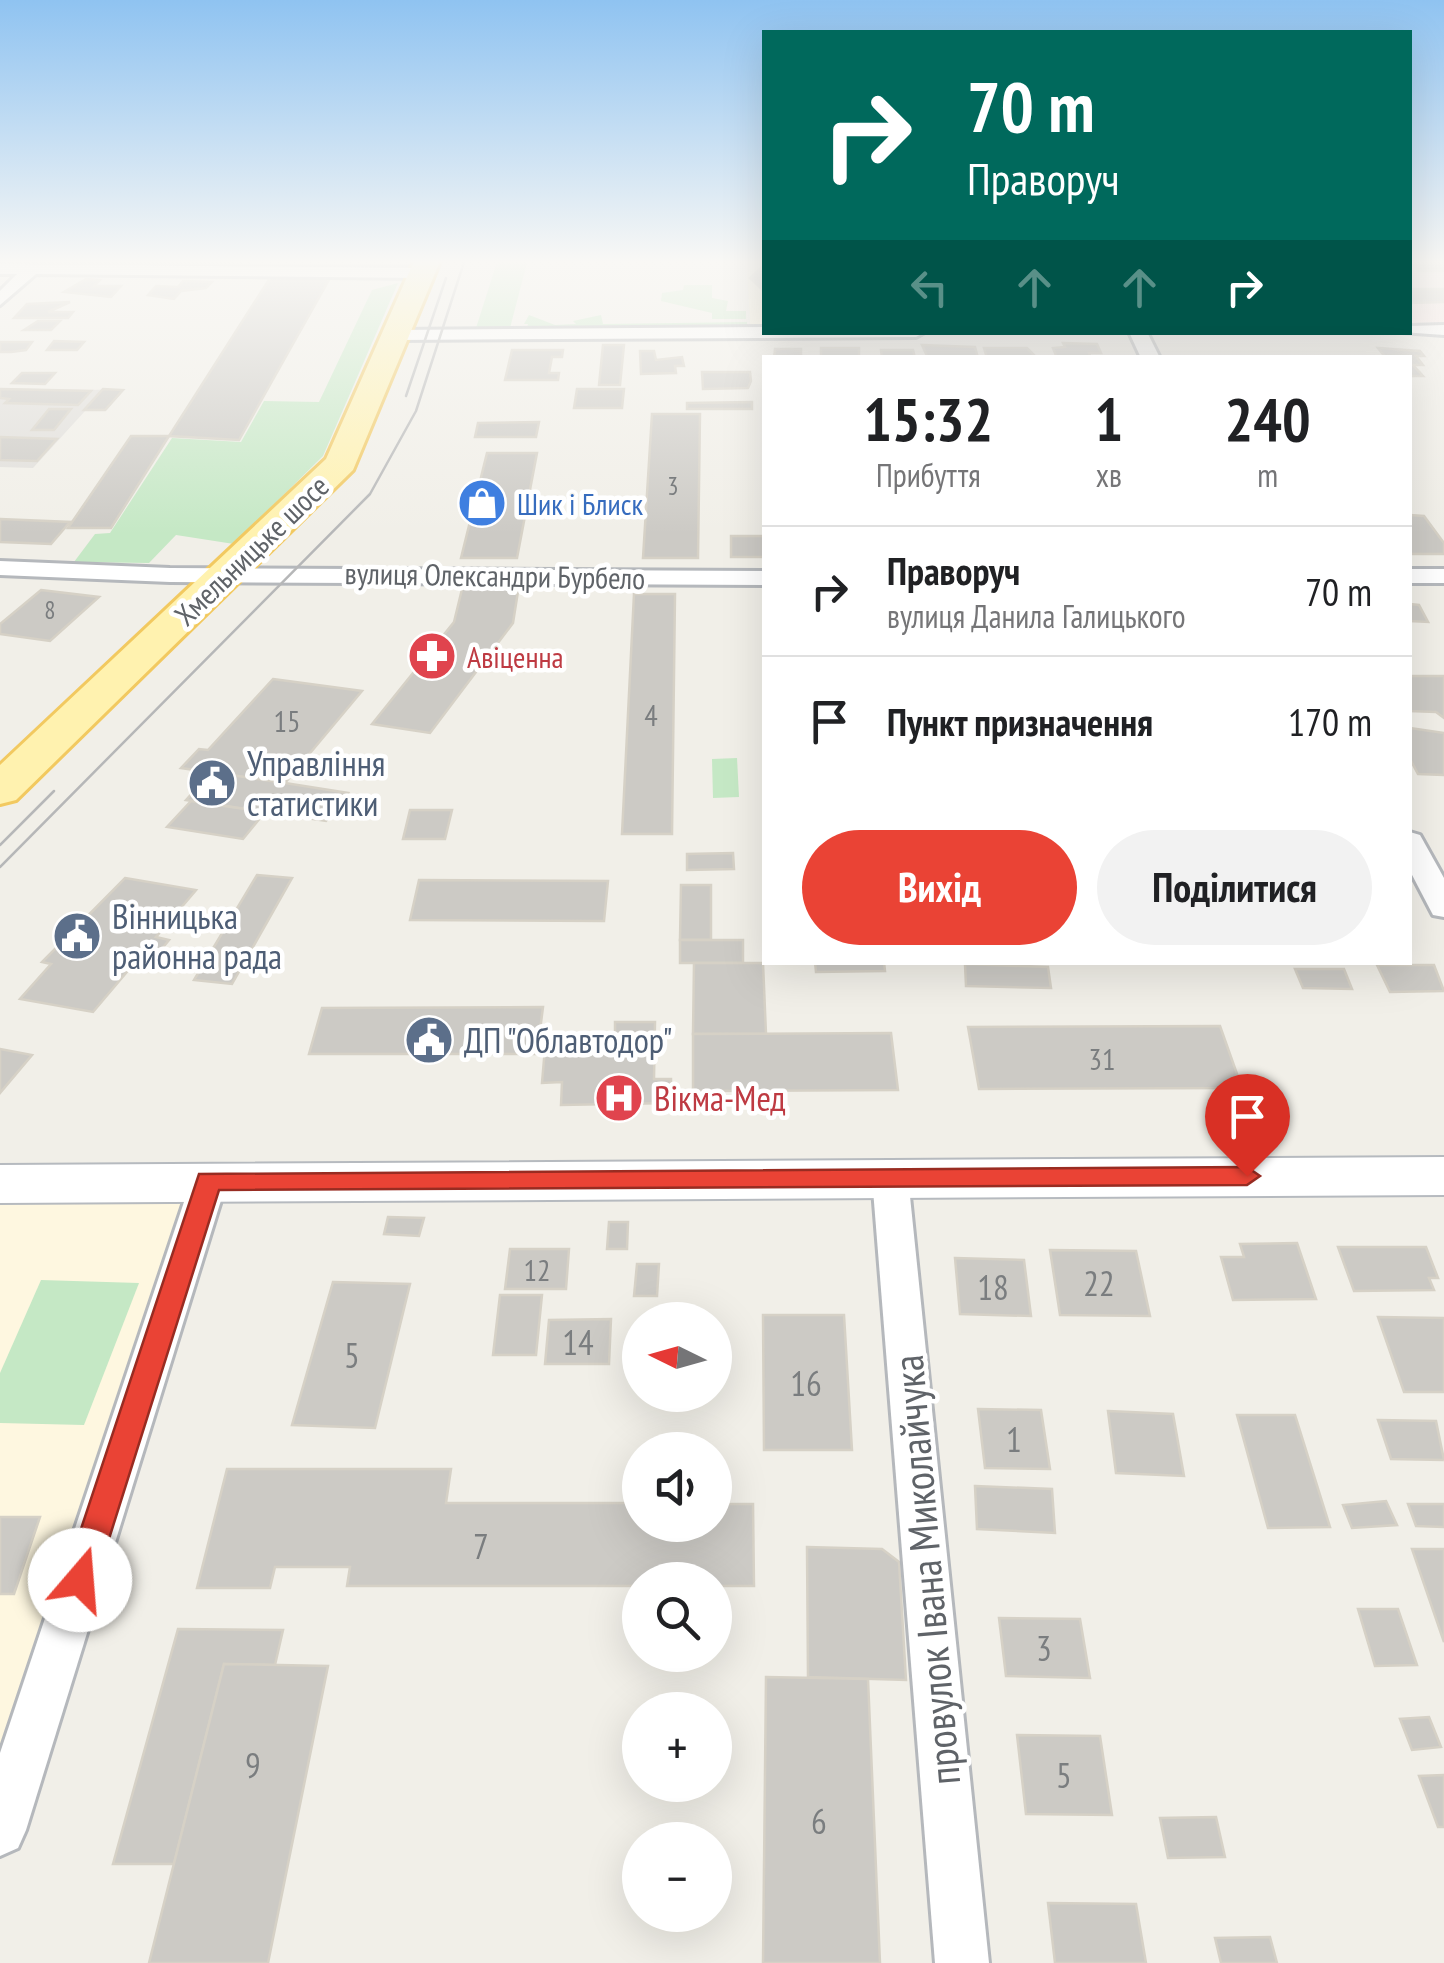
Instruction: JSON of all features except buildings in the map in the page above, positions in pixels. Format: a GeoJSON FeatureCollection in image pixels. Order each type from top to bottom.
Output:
{"type":"FeatureCollection","features":[{"type":"Feature","properties":{"kind":"main road","name":"Хмельницьке шосе"},"geometry":{"type":"LineString","coordinates":[[0,790],[341,463],[389,351]]}},
{"type":"Feature","properties":{"kind":"main road"},"geometry":{"type":"LineString","coordinates":[[0,1184],[1444,1176]]}},
{"type":"Feature","properties":{"kind":"street","name":"вулиця Олександри Бурбело"},"geometry":{"type":"LineString","coordinates":[[0,568],[225,574],[762,578]]}},
{"type":"Feature","properties":{"kind":"street"},"geometry":{"type":"LineString","coordinates":[[1412,576],[1444,576]]}},
{"type":"Feature","properties":{"kind":"street"},"geometry":{"type":"LineString","coordinates":[[1412,845],[1444,908]]}},
{"type":"Feature","properties":{"kind":"street","name":"провулок Івана Миколайчука"},"geometry":{"type":"LineString","coordinates":[[890,1177],[962,1963]]}},
{"type":"Feature","properties":{"kind":"street"},"geometry":{"type":"LineString","coordinates":[[0,1830],[208,1181]]}},
{"type":"Feature","properties":{"kind":"shaded area"},"geometry":{"type":"Polygon","coordinates":[[[0,388],[125,389],[106,411],[85,411],[33,468],[0,467],[0,388]]]}},
{"type":"Feature","properties":{"kind":"shaded area"},"geometry":{"type":"Polygon","coordinates":[[[207,1182],[0,1826],[0,1185],[207,1182]]]}},
{"type":"Feature","properties":{"kind":"green space"},"geometry":{"type":"Polygon","coordinates":[[[343,351],[369,351],[323,456],[234,544],[176,535],[149,563],[74,562],[95,534],[110,533],[172,438],[241,442],[264,401],[319,402],[343,351]]]}},
{"type":"Feature","properties":{"kind":"green space"},"geometry":{"type":"Polygon","coordinates":[[[737,758],[739,797],[713,798],[712,759],[737,758]]]}},
{"type":"Feature","properties":{"kind":"green space"},"geometry":{"type":"Polygon","coordinates":[[[41,1280],[139,1283],[84,1425],[0,1423],[0,1373],[41,1280]]]}},
{"type":"Feature","properties":{"kind":"tram line"},"geometry":{"type":"LineString","coordinates":[[406,396],[421,351]]}},
{"type":"Feature","properties":{"kind":"tram line"},"geometry":{"type":"LineString","coordinates":[[0,867],[370,494],[416,411],[435,351]]}},
{"type":"Feature","properties":{"kind":"tram line"},"geometry":{"type":"LineString","coordinates":[[0,845],[54,791]]}},
{"type":"Feature","properties":{"kind":"place","name":"Шик і Блиск"},"geometry":{"type":"Point","coordinates":[482,503]}},
{"type":"Feature","properties":{"kind":"place","name":"Авіценна"},"geometry":{"type":"Point","coordinates":[432,656]}},
{"type":"Feature","properties":{"kind":"place","name":"Управління статистики"},"geometry":{"type":"Point","coordinates":[212,783]}},
{"type":"Feature","properties":{"kind":"place","name":"Вінницька районна рада"},"geometry":{"type":"Point","coordinates":[77,936]}},
{"type":"Feature","properties":{"kind":"place","name":"ДП \"Облавтодор\""},"geometry":{"type":"Point","coordinates":[429,1040]}},
{"type":"Feature","properties":{"kind":"place","name":"Вікма-Мед"},"geometry":{"type":"Point","coordinates":[619,1098]}},
{"type":"Feature","properties":{"kind":"route"},"geometry":{"type":"LineString","coordinates":[[80,1580],[208,1181],[1247,1176]]}}]}
